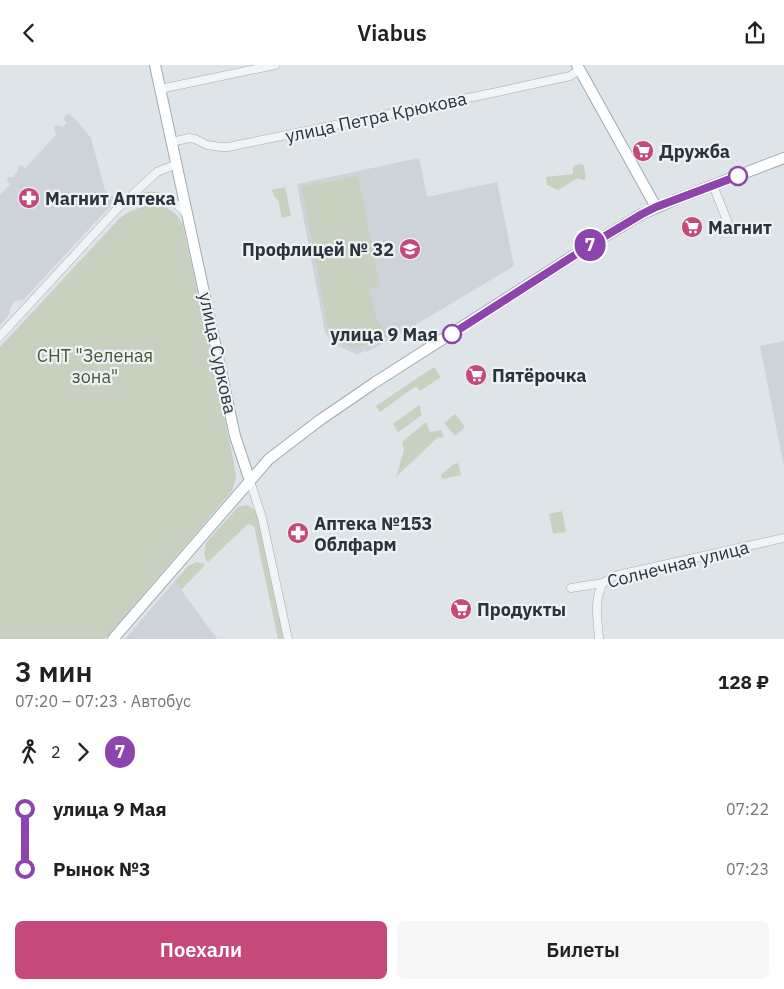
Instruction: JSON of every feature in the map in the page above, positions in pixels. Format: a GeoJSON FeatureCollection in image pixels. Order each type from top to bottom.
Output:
{"type":"FeatureCollection","features":[{"type":"Feature","properties":{"kind":"main road","name":"улица Суркова"},"geometry":{"type":"LineString","coordinates":[[155,65],[235,436],[250,481]]}},
{"type":"Feature","properties":{"kind":"main road"},"geometry":{"type":"LineString","coordinates":[[578,67],[656,207]]}},
{"type":"Feature","properties":{"kind":"main road"},"geometry":{"type":"LineString","coordinates":[[113,639],[269,459],[320,420],[618,228],[656,207],[784,158]]}},
{"type":"Feature","properties":{"kind":"street"},"geometry":{"type":"LineString","coordinates":[[160,89],[275,65]]}},
{"type":"Feature","properties":{"kind":"street","name":"улица Петра Крюкова"},"geometry":{"type":"LineString","coordinates":[[172,142],[189,138],[212,146],[228,147],[570,76],[578,67]]}},
{"type":"Feature","properties":{"kind":"street"},"geometry":{"type":"LineString","coordinates":[[0,336],[117,209],[157,171],[177,164]]}},
{"type":"Feature","properties":{"kind":"street"},"geometry":{"type":"LineString","coordinates":[[712,185],[731,231]]}},
{"type":"Feature","properties":{"kind":"street"},"geometry":{"type":"LineString","coordinates":[[117,209],[133,199],[152,196],[162,197],[182,208],[189,222]]}},
{"type":"Feature","properties":{"kind":"street","name":"улица Суркова"},"geometry":{"type":"LineString","coordinates":[[250,481],[262,517],[288,639]]}},
{"type":"Feature","properties":{"kind":"street","name":"Солнечная улица"},"geometry":{"type":"LineString","coordinates":[[571,588],[603,583],[618,575],[784,538]]}},
{"type":"Feature","properties":{"kind":"street"},"geometry":{"type":"LineString","coordinates":[[599,639],[597,601],[599,590],[603,583]]}},
{"type":"Feature","properties":{"kind":"shaded area"},"geometry":{"type":"Polygon","coordinates":[[[69,114],[91,138],[105,190],[116,200],[23,300],[15,301],[10,308],[9,315],[0,325],[0,195],[10,184],[7,180],[8,177],[13,177],[18,171],[18,166],[22,165],[25,168],[57,134],[54,130],[55,126],[62,127],[67,123],[64,119],[69,114]]]}},
{"type":"Feature","properties":{"kind":"shaded area","name":"Профлицей № 32"},"geometry":{"type":"Polygon","coordinates":[[[419,158],[427,197],[497,182],[514,266],[395,337],[358,355],[336,345],[325,332],[297,184],[419,158]]]}},
{"type":"Feature","properties":{"kind":"shaded area"},"geometry":{"type":"Polygon","coordinates":[[[784,341],[784,467],[760,346],[784,341]]]}},
{"type":"Feature","properties":{"kind":"shaded area"},"geometry":{"type":"Polygon","coordinates":[[[175,581],[217,639],[125,639],[175,581]]]}},
{"type":"Feature","properties":{"kind":"green space"},"geometry":{"type":"Polygon","coordinates":[[[581,164],[584,166],[586,179],[578,178],[558,190],[547,185],[546,177],[573,174],[575,165],[581,164]]]}},
{"type":"Feature","properties":{"kind":"green space"},"geometry":{"type":"Polygon","coordinates":[[[358,176],[380,286],[369,288],[376,318],[388,336],[356,348],[350,347],[333,336],[328,327],[302,187],[358,176]]]}},
{"type":"Feature","properties":{"kind":"green space"},"geometry":{"type":"Polygon","coordinates":[[[285,187],[291,216],[282,218],[278,200],[272,190],[285,187]]]}},
{"type":"Feature","properties":{"kind":"green space","name":"СНТ \"Зеленая зона\""},"geometry":{"type":"Polygon","coordinates":[[[150,205],[170,209],[183,225],[234,463],[236,478],[232,491],[105,639],[0,639],[0,347],[120,218],[127,213],[150,205]]]}},
{"type":"Feature","properties":{"kind":"green space"},"geometry":{"type":"Polygon","coordinates":[[[434,367],[441,377],[420,391],[416,386],[380,412],[376,406],[434,367]]]}},
{"type":"Feature","properties":{"kind":"green space"},"geometry":{"type":"Polygon","coordinates":[[[419,405],[422,415],[398,432],[393,424],[419,405]]]}},
{"type":"Feature","properties":{"kind":"green space"},"geometry":{"type":"Polygon","coordinates":[[[455,414],[465,427],[455,436],[444,423],[455,414]]]}},
{"type":"Feature","properties":{"kind":"green space"},"geometry":{"type":"Polygon","coordinates":[[[426,422],[430,432],[441,430],[444,436],[438,437],[396,477],[404,450],[402,442],[426,422]]]}},
{"type":"Feature","properties":{"kind":"green space"},"geometry":{"type":"Polygon","coordinates":[[[458,463],[461,475],[442,479],[441,475],[458,463]]]}},
{"type":"Feature","properties":{"kind":"green space"},"geometry":{"type":"Polygon","coordinates":[[[246,505],[258,514],[284,639],[278,639],[254,526],[248,524],[208,562],[206,560],[204,551],[206,543],[238,507],[246,505]]]}},
{"type":"Feature","properties":{"kind":"green space"},"geometry":{"type":"Polygon","coordinates":[[[562,511],[566,532],[553,534],[549,514],[562,511]]]}},
{"type":"Feature","properties":{"kind":"green space"},"geometry":{"type":"Polygon","coordinates":[[[196,562],[205,565],[181,590],[175,581],[188,566],[196,562]]]}},
{"type":"Feature","properties":{"kind":"bus line","name":"7"},"geometry":{"type":"LineString","coordinates":[[452,334],[642,214],[738,176]]}},
{"type":"Feature","properties":{"kind":"place","name":"Дружба"},"geometry":{"type":"Point","coordinates":[643,151]}},
{"type":"Feature","properties":{"kind":"place","name":"Магнит Аптека"},"geometry":{"type":"Point","coordinates":[29,198]}},
{"type":"Feature","properties":{"kind":"place","name":"Магнит"},"geometry":{"type":"Point","coordinates":[692,227]}},
{"type":"Feature","properties":{"kind":"place","name":"Профлицей № 32"},"geometry":{"type":"Point","coordinates":[410,249]}},
{"type":"Feature","properties":{"kind":"place","name":"улица 9 Мая"},"geometry":{"type":"Point","coordinates":[452,334]}},
{"type":"Feature","properties":{"kind":"place","name":"Пятёрочка"},"geometry":{"type":"Point","coordinates":[476,375]}},
{"type":"Feature","properties":{"kind":"place","name":"Аптека №153 Облфарм"},"geometry":{"type":"Point","coordinates":[298,533]}},
{"type":"Feature","properties":{"kind":"place","name":"Продукты"},"geometry":{"type":"Point","coordinates":[461,609]}}]}
